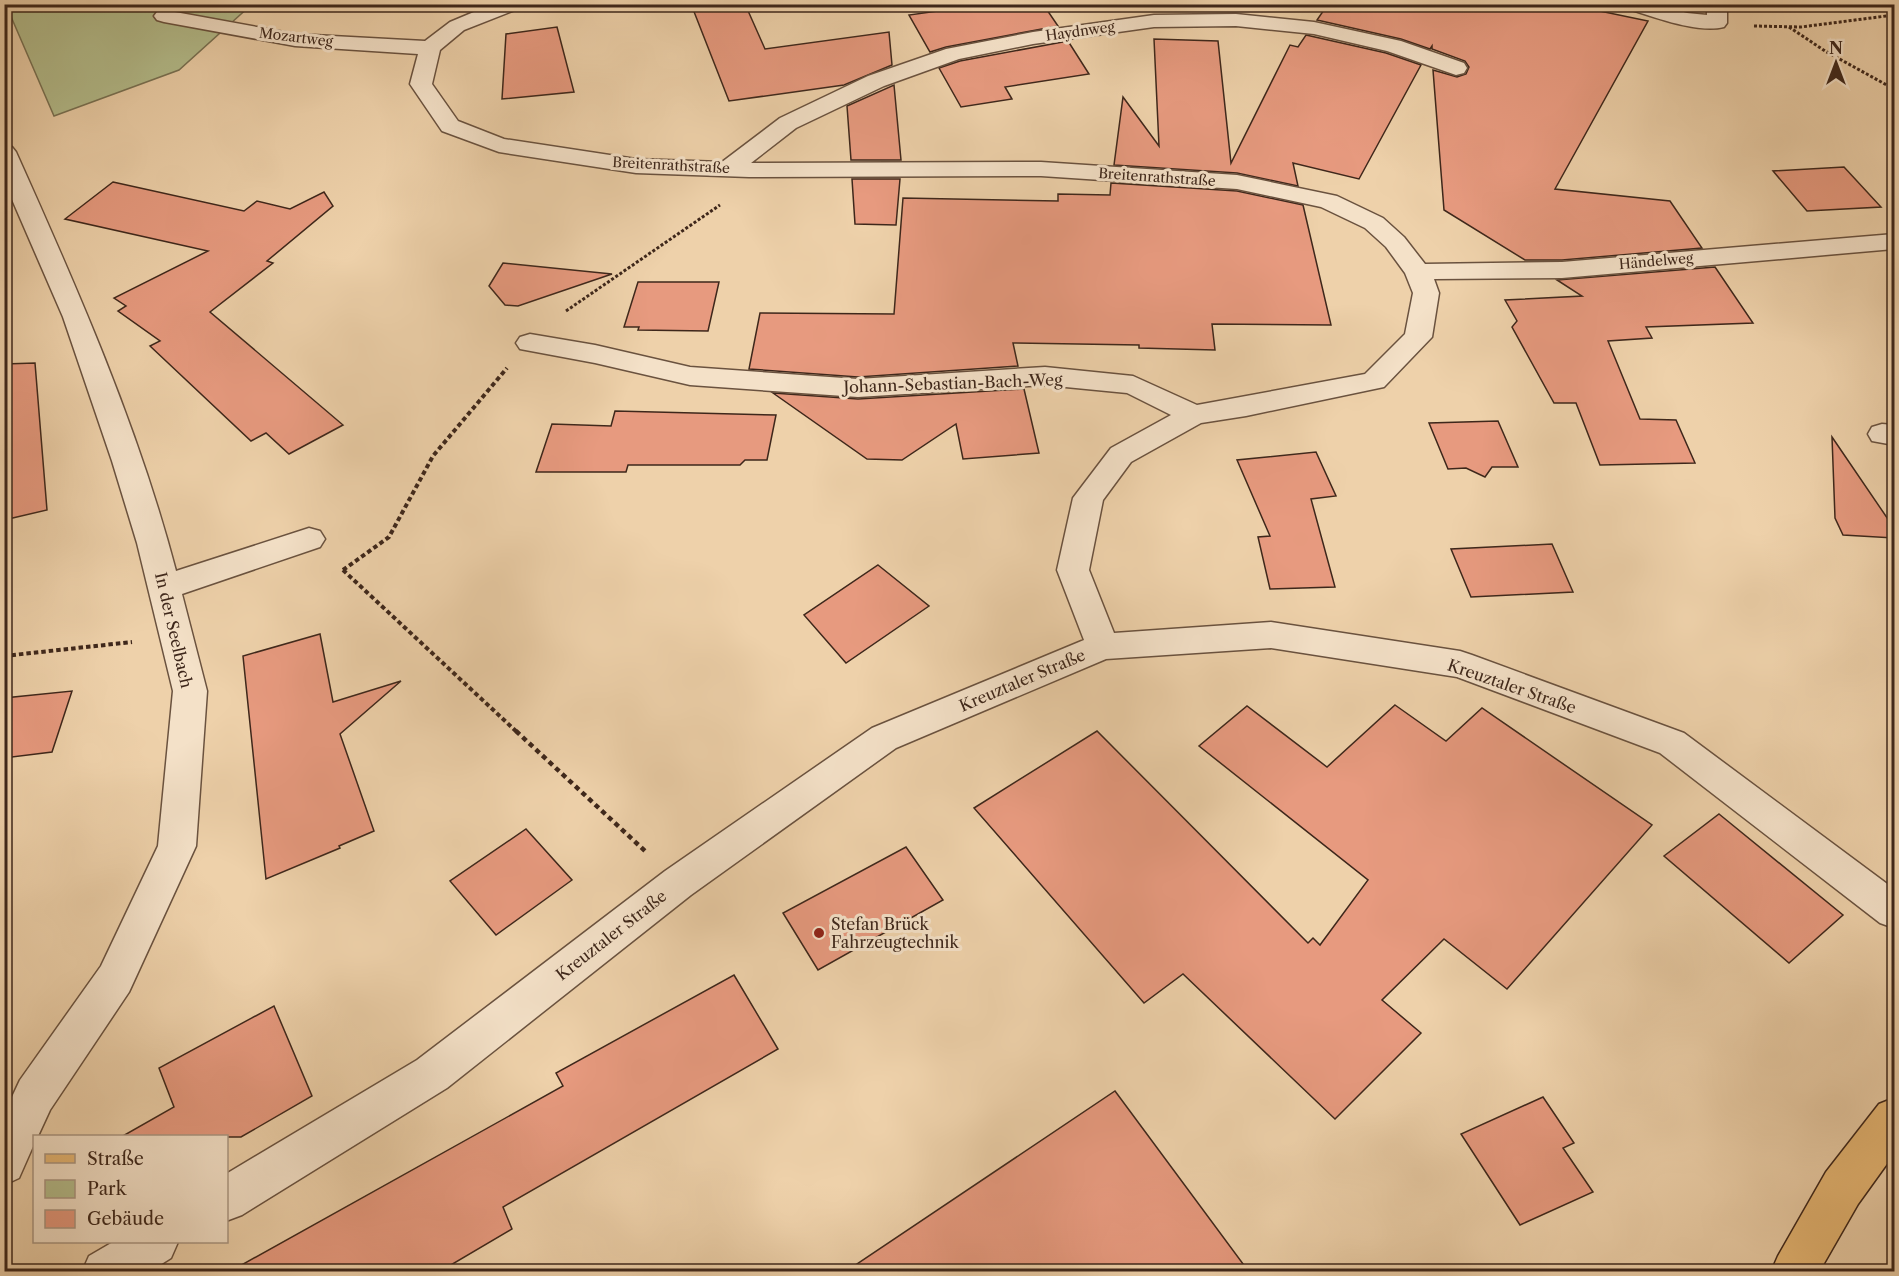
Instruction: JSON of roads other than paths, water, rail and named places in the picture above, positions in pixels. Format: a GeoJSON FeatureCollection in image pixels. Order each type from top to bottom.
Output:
{"type":"FeatureCollection","features":[{"type":"Feature","properties":{"kind":"main road"},"geometry":{"type":"LineString","coordinates":[[1794,1272],[1842,1188],[1894,1119]]}},
{"type":"Feature","properties":{"kind":"street"},"geometry":{"type":"LineString","coordinates":[[430,48],[458,26],[513,4]]}},
{"type":"Feature","properties":{"kind":"street"},"geometry":{"type":"LineString","coordinates":[[1632,4],[1685,19],[1717,14]]}},
{"type":"Feature","properties":{"kind":"street","name":"Mozartweg"},"geometry":{"type":"LineString","coordinates":[[164,16],[295,40],[430,48]]}},
{"type":"Feature","properties":{"kind":"street","name":"Haydnweg"},"geometry":{"type":"LineString","coordinates":[[728,169],[788,123],[876,81],[954,54],[1033,38],[1121,25],[1154,21],[1236,20],[1314,28],[1393,45],[1456,68]]}},
{"type":"Feature","properties":{"kind":"street","name":"Breitenrathstraße"},"geometry":{"type":"LineString","coordinates":[[430,48],[421,84],[450,126],[499,145],[636,166],[728,169],[1041,169],[1237,182],[1328,201],[1374,223],[1395,242],[1418,272],[1426,293],[1418,336],[1374,381],[1194,415],[1121,455],[1088,498],[1074,570],[1103,646]]}},
{"type":"Feature","properties":{"kind":"street","name":"In der Seelbach"},"geometry":{"type":"LineString","coordinates":[[4,152],[76,316],[127,461],[165,587],[190,691],[177,846],[115,979],[35,1095],[4,1163]]}},
{"type":"Feature","properties":{"kind":"street","name":"Händelweg"},"geometry":{"type":"LineString","coordinates":[[1418,272],[1562,270],[1894,241]]}},
{"type":"Feature","properties":{"kind":"street","name":"Johann-Sebastian-Bach-Weg"},"geometry":{"type":"LineString","coordinates":[[530,343],[595,354],[690,376],[858,388],[1045,376],[1133,385],[1194,415]]}},
{"type":"Feature","properties":{"kind":"street"},"geometry":{"type":"LineString","coordinates":[[165,587],[309,539]]}},
{"type":"Feature","properties":{"kind":"street","name":"Kreuztaler Straße"},"geometry":{"type":"LineString","coordinates":[[228,1197],[432,1074],[678,883],[884,738],[1103,646],[1271,635],[1460,664],[1672,742],[1894,911]]}},
{"type":"Feature","properties":{"kind":"street"},"geometry":{"type":"LineString","coordinates":[[105,1272],[153,1243]]}},
{"type":"Feature","properties":{"kind":"place","name":"Stefan Brück Fahrzeugtechnik"},"geometry":{"type":"Point","coordinates":[819,933]}}]}
